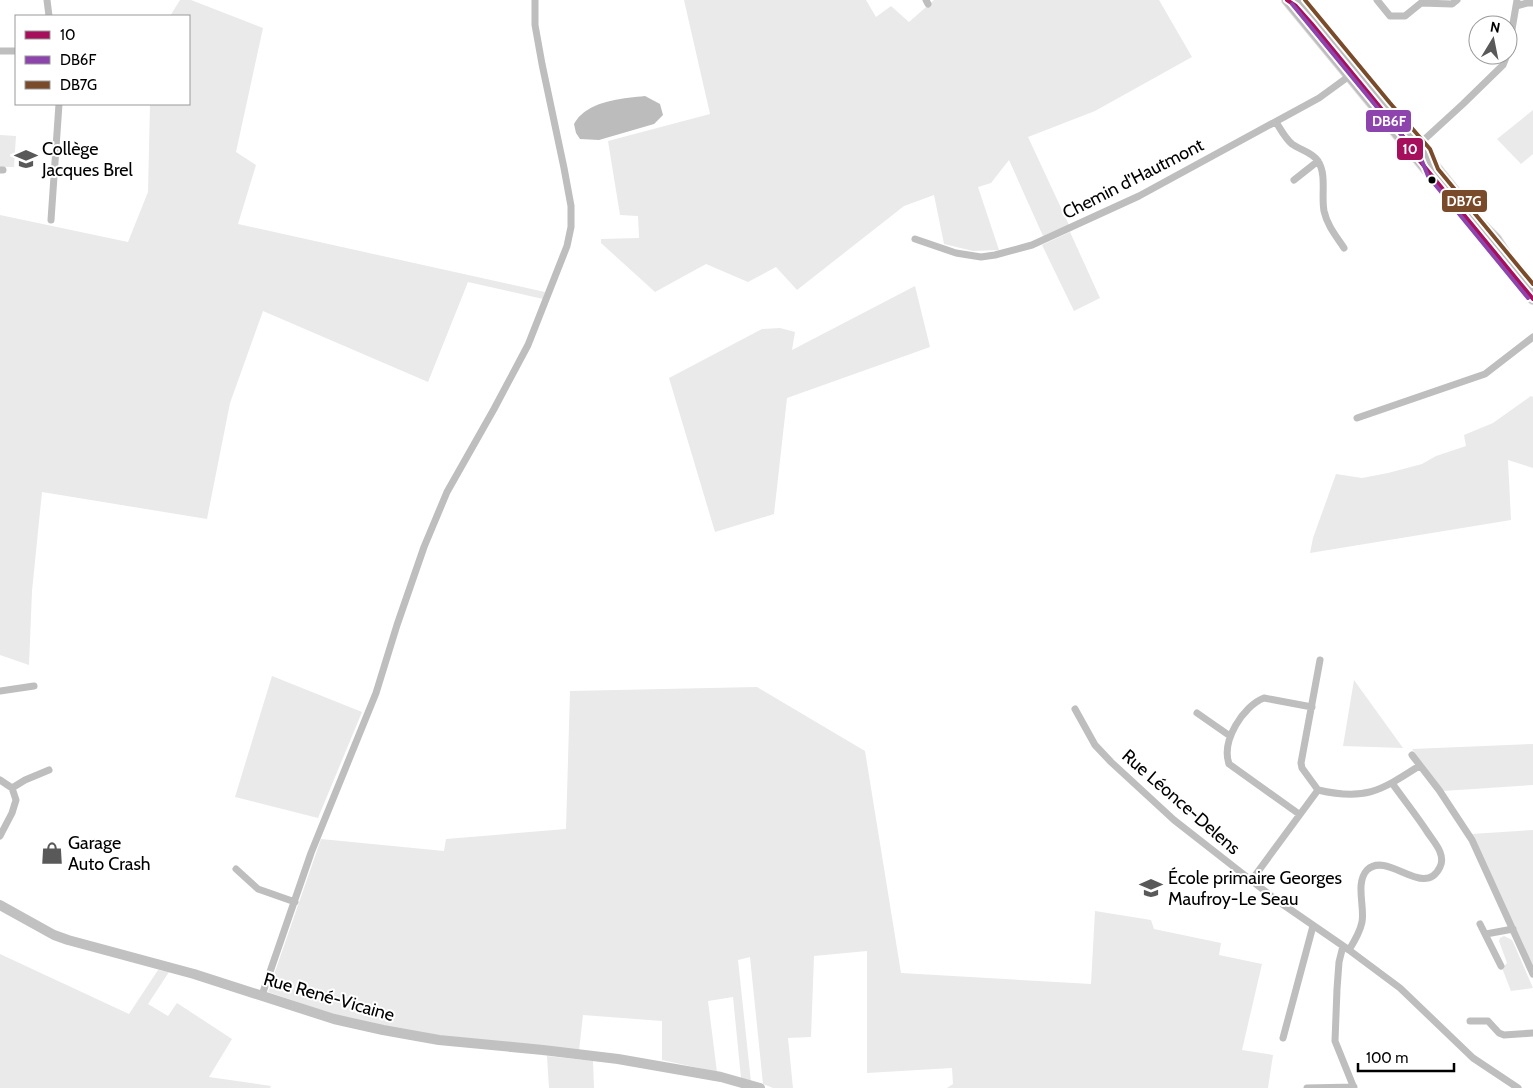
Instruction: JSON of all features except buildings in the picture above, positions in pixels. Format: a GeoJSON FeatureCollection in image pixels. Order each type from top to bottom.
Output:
{"type":"FeatureCollection","features":[{"type":"Feature","properties":{"kind":"main road"},"geometry":{"type":"LineString","coordinates":[[1287,0],[1354,75],[1415,149],[1533,299]]}},
{"type":"Feature","properties":{"kind":"main road"},"geometry":{"type":"LineString","coordinates":[[1297,0],[1350,64],[1354,75]]}},
{"type":"Feature","properties":{"kind":"main road"},"geometry":{"type":"LineString","coordinates":[[1415,149],[1496,239],[1533,288]]}},
{"type":"Feature","properties":{"kind":"street"},"geometry":{"type":"LineString","coordinates":[[47,0],[49,15]]}},
{"type":"Feature","properties":{"kind":"street"},"geometry":{"type":"LineString","coordinates":[[262,995],[311,853],[376,693],[410,588],[439,510],[447,492],[528,345],[567,246],[571,227],[571,206],[535,25],[536,0]]}},
{"type":"Feature","properties":{"kind":"street"},"geometry":{"type":"LineString","coordinates":[[1377,0],[1390,16],[1405,16],[1421,3],[1452,4],[1457,0]]}},
{"type":"Feature","properties":{"kind":"street"},"geometry":{"type":"LineString","coordinates":[[1517,3],[1533,3]]}},
{"type":"Feature","properties":{"kind":"street"},"geometry":{"type":"LineString","coordinates":[[0,51],[15,51]]}},
{"type":"Feature","properties":{"kind":"street"},"geometry":{"type":"LineString","coordinates":[[1415,149],[1503,65]]}},
{"type":"Feature","properties":{"kind":"street","name":"Chemin d'Hautmont"},"geometry":{"type":"LineString","coordinates":[[915,239],[956,253],[981,256],[995,255],[1032,245],[1139,196],[1319,98],[1354,75]]}},
{"type":"Feature","properties":{"kind":"street"},"geometry":{"type":"LineString","coordinates":[[51,220],[59,105]]}},
{"type":"Feature","properties":{"kind":"street"},"geometry":{"type":"LineString","coordinates":[[1276,122],[1290,142],[1318,161],[1322,175],[1326,218],[1344,248]]}},
{"type":"Feature","properties":{"kind":"street"},"geometry":{"type":"LineString","coordinates":[[1294,180],[1318,161]]}},
{"type":"Feature","properties":{"kind":"street"},"geometry":{"type":"LineString","coordinates":[[1357,418],[1485,374],[1533,337]]}},
{"type":"Feature","properties":{"kind":"street"},"geometry":{"type":"LineString","coordinates":[[1320,660],[1301,763],[1302,768],[1318,790],[1337,795],[1372,792],[1392,783],[1419,766]]}},
{"type":"Feature","properties":{"kind":"street"},"geometry":{"type":"LineString","coordinates":[[0,691],[34,686]]}},
{"type":"Feature","properties":{"kind":"street"},"geometry":{"type":"LineString","coordinates":[[1299,814],[1229,764],[1227,758],[1230,736],[1234,726],[1256,701],[1264,698],[1312,707]]}},
{"type":"Feature","properties":{"kind":"street","name":"Rue Léonce-Delens"},"geometry":{"type":"LineString","coordinates":[[1075,709],[1095,745],[1174,820],[1251,881],[1400,988],[1473,1058],[1518,1088]]}},
{"type":"Feature","properties":{"kind":"street"},"geometry":{"type":"LineString","coordinates":[[1197,714],[1230,736]]}},
{"type":"Feature","properties":{"kind":"street"},"geometry":{"type":"LineString","coordinates":[[1412,755],[1439,790],[1472,840],[1533,974]]}},
{"type":"Feature","properties":{"kind":"street"},"geometry":{"type":"LineString","coordinates":[[12,788],[25,780],[50,770]]}},
{"type":"Feature","properties":{"kind":"street"},"geometry":{"type":"LineString","coordinates":[[0,780],[12,788],[16,800],[12,813],[0,836]]}},
{"type":"Feature","properties":{"kind":"street"},"geometry":{"type":"LineString","coordinates":[[1307,1088],[1354,1088],[1336,1041],[1337,988],[1339,962],[1346,948],[1361,927],[1363,920],[1362,882],[1366,872],[1376,865],[1384,865],[1418,879],[1426,879],[1433,876],[1442,862],[1441,853],[1392,783]]}},
{"type":"Feature","properties":{"kind":"street"},"geometry":{"type":"LineString","coordinates":[[1251,881],[1318,790]]}},
{"type":"Feature","properties":{"kind":"street"},"geometry":{"type":"LineString","coordinates":[[236,869],[258,889],[294,902]]}},
{"type":"Feature","properties":{"kind":"street","name":"Rue René-Vicaine"},"geometry":{"type":"LineString","coordinates":[[0,905],[54,935],[68,940],[170,967],[334,1019],[413,1036],[610,1058],[721,1077],[760,1088]]}},
{"type":"Feature","properties":{"kind":"street"},"geometry":{"type":"LineString","coordinates":[[1480,924],[1501,966]]}},
{"type":"Feature","properties":{"kind":"street"},"geometry":{"type":"LineString","coordinates":[[1284,1038],[1313,926]]}},
{"type":"Feature","properties":{"kind":"street"},"geometry":{"type":"LineString","coordinates":[[1486,934],[1513,928]]}},
{"type":"Feature","properties":{"kind":"street"},"geometry":{"type":"LineString","coordinates":[[1470,1021],[1488,1020],[1499,1033],[1504,1035],[1533,1033]]}},
{"type":"Feature","properties":{"kind":"shaded area"},"geometry":{"type":"Polygon","coordinates":[[[180,0],[191,0],[263,28],[236,152],[256,165],[238,224],[545,292],[543,299],[468,282],[428,382],[263,311],[230,403],[207,519],[42,492],[32,591],[29,665],[0,655],[0,215],[128,242],[148,192],[150,105],[190,105],[190,15],[171,15],[180,0]]]}},
{"type":"Feature","properties":{"kind":"shaded area"},"geometry":{"type":"Polygon","coordinates":[[[684,0],[866,0],[876,17],[891,6],[909,22],[934,0],[1159,0],[1192,57],[1095,111],[1028,137],[1069,225],[1043,236],[1009,160],[991,183],[978,187],[999,250],[973,251],[944,244],[934,195],[904,206],[797,290],[776,267],[748,282],[706,264],[655,292],[601,243],[601,239],[639,238],[638,216],[620,215],[608,141],[710,114],[684,0]]]}},
{"type":"Feature","properties":{"kind":"shaded area"},"geometry":{"type":"Polygon","coordinates":[[[645,96],[660,104],[663,115],[654,124],[599,140],[580,139],[576,133],[574,124],[579,117],[595,106],[612,101],[645,96]]]}},
{"type":"Feature","properties":{"kind":"shaded area"},"geometry":{"type":"Polygon","coordinates":[[[1533,110],[1533,154],[1521,164],[1497,139],[1533,110]]]}},
{"type":"Feature","properties":{"kind":"shaded area"},"geometry":{"type":"Polygon","coordinates":[[[0,135],[16,136],[14,167],[0,167],[0,135]]]}},
{"type":"Feature","properties":{"kind":"shaded area"},"geometry":{"type":"Polygon","coordinates":[[[1070,232],[1100,298],[1074,311],[1042,245],[1070,232]]]}},
{"type":"Feature","properties":{"kind":"shaded area"},"geometry":{"type":"Polygon","coordinates":[[[915,286],[930,347],[787,398],[774,514],[715,532],[669,378],[762,329],[780,328],[795,332],[792,350],[915,286]]]}},
{"type":"Feature","properties":{"kind":"shaded area"},"geometry":{"type":"Polygon","coordinates":[[[1531,396],[1533,397],[1533,468],[1508,460],[1511,520],[1310,553],[1313,538],[1336,474],[1362,478],[1422,464],[1436,456],[1466,446],[1464,435],[1493,423],[1531,396]]]}},
{"type":"Feature","properties":{"kind":"shaded area"},"geometry":{"type":"Polygon","coordinates":[[[272,676],[362,712],[318,818],[235,797],[272,676]]]}},
{"type":"Feature","properties":{"kind":"shaded area"},"geometry":{"type":"Polygon","coordinates":[[[1354,680],[1403,748],[1343,746],[1354,680]]]}},
{"type":"Feature","properties":{"kind":"shaded area"},"geometry":{"type":"Polygon","coordinates":[[[757,687],[865,751],[901,973],[1091,984],[1095,911],[1151,920],[1154,929],[1221,943],[1219,955],[1262,964],[1242,1050],[1273,1055],[1268,1088],[947,1088],[953,1084],[952,1068],[867,1073],[867,951],[814,956],[811,1037],[788,1038],[793,1088],[773,1088],[763,1084],[750,957],[738,960],[751,1082],[741,1078],[733,997],[708,1001],[717,1072],[662,1060],[662,1021],[583,1015],[579,1051],[469,1039],[386,1027],[359,1021],[268,992],[321,839],[444,851],[446,839],[566,829],[570,691],[757,687]]]}},
{"type":"Feature","properties":{"kind":"shaded area"},"geometry":{"type":"Polygon","coordinates":[[[1533,744],[1533,785],[1443,791],[1412,749],[1533,744]]]}},
{"type":"Feature","properties":{"kind":"shaded area"},"geometry":{"type":"Polygon","coordinates":[[[1533,830],[1533,972],[1471,834],[1533,830]]]}},
{"type":"Feature","properties":{"kind":"shaded area"},"geometry":{"type":"Polygon","coordinates":[[[1504,936],[1512,940],[1533,988],[1511,991],[1502,968],[1507,963],[1499,941],[1504,936]]]}},
{"type":"Feature","properties":{"kind":"shaded area"},"geometry":{"type":"Polygon","coordinates":[[[0,954],[129,1014],[158,970],[169,972],[148,1004],[168,1016],[177,1003],[232,1039],[209,1077],[271,1086],[270,1088],[0,1088],[0,954]]]}},
{"type":"Feature","properties":{"kind":"shaded area"},"geometry":{"type":"Polygon","coordinates":[[[547,1056],[593,1061],[594,1088],[549,1088],[547,1056]]]}},
{"type":"Feature","properties":{"kind":"transit line","name":"10"},"geometry":{"type":"LineString","coordinates":[[1287,0],[1296,6],[1312,24],[1389,118],[1408,143],[1410,149],[1533,299]]}},
{"type":"Feature","properties":{"kind":"transit line","name":"DB7G"},"geometry":{"type":"LineString","coordinates":[[1305,0],[1430,149],[1438,169],[1533,284]]}},
{"type":"Feature","properties":{"kind":"transit line","name":"DB6F"},"geometry":{"type":"LineString","coordinates":[[1292,4],[1380,111],[1420,156],[1428,176],[1528,298]]}},
{"type":"Feature","properties":{"kind":"place","name":"Collège Jacques Brel"},"geometry":{"type":"Point","coordinates":[26,159]}},
{"type":"Feature","properties":{"kind":"place","name":"Garage Auto Crash"},"geometry":{"type":"Point","coordinates":[52,853]}},
{"type":"Feature","properties":{"kind":"place","name":"École primaire Georges Maufroy-Le Seau"},"geometry":{"type":"Point","coordinates":[1151,888]}}]}
